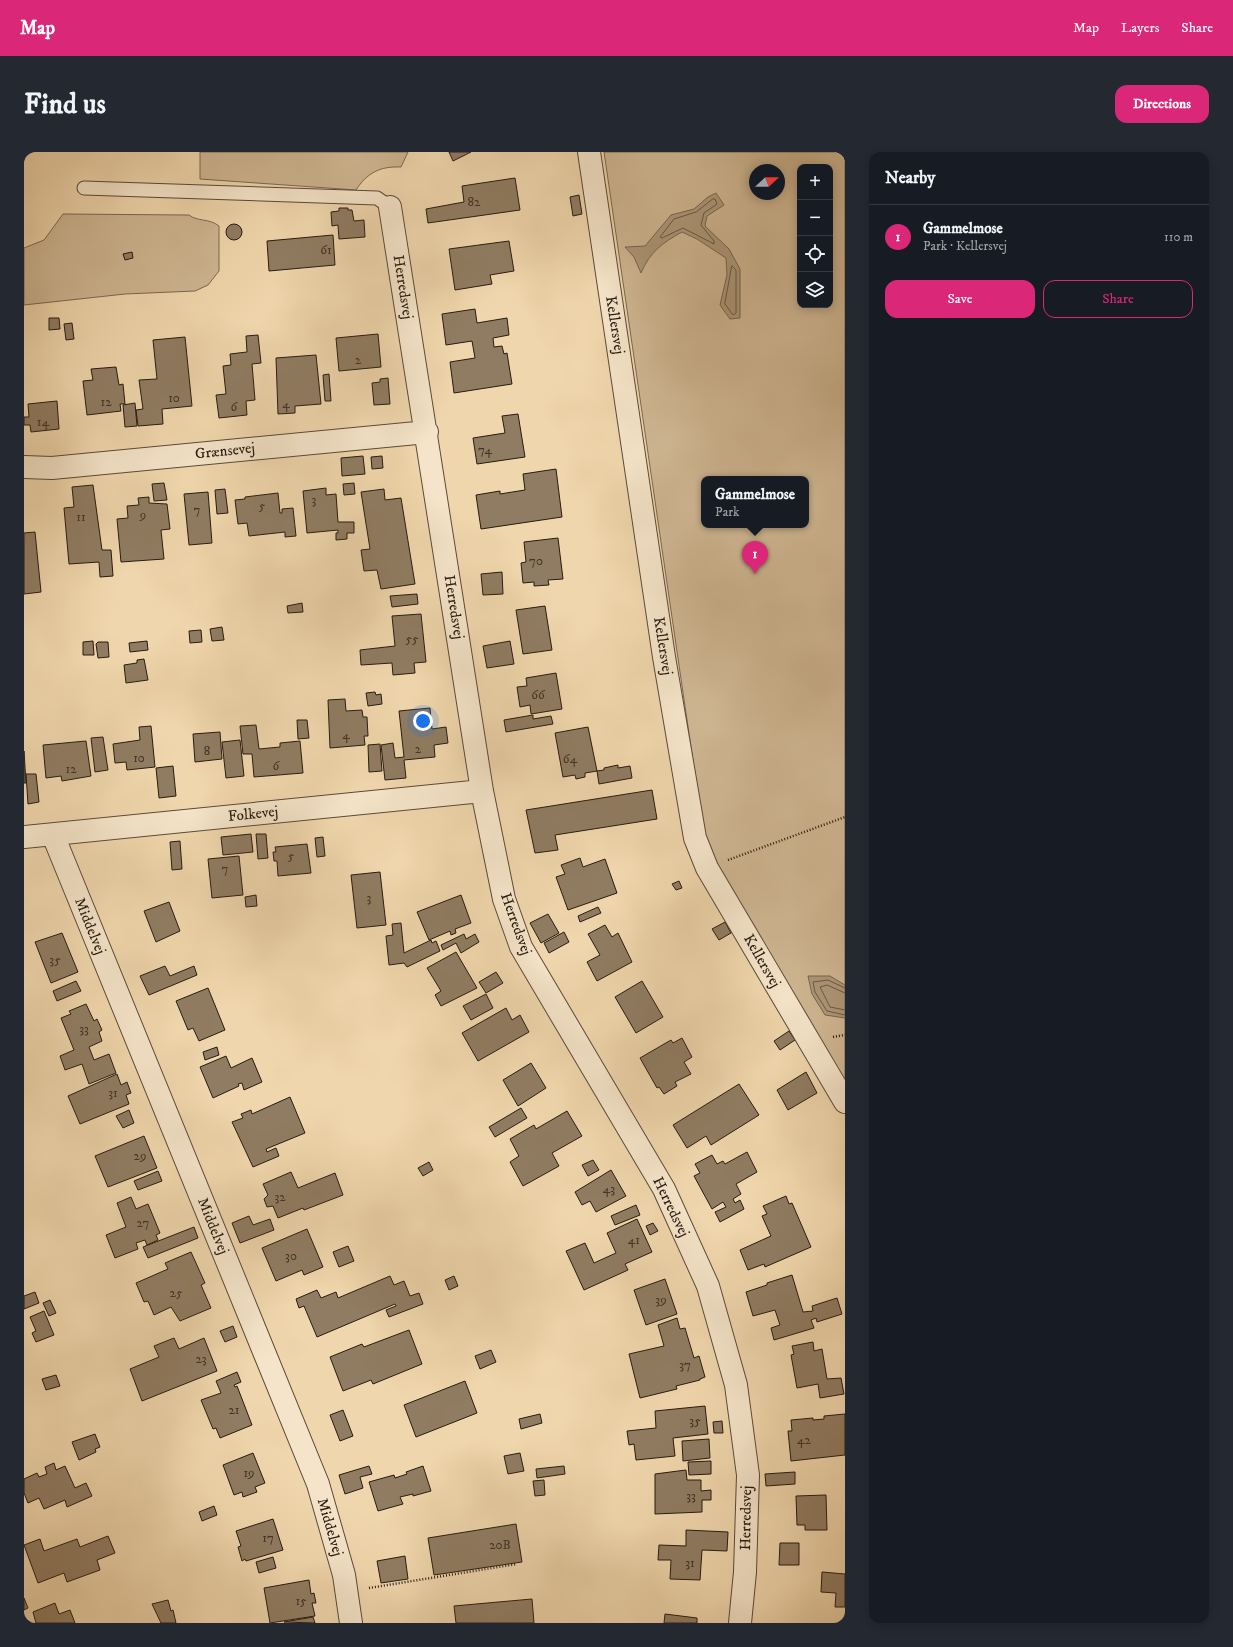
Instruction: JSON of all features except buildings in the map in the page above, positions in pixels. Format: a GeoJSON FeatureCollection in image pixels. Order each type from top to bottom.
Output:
{"type":"FeatureCollection","features":[{"type":"Feature","properties":{"kind":"street","name":"Kellersvej"},"geometry":{"type":"LineString","coordinates":[[589,152],[664,657],[695,838],[707,868],[845,1102]]}},
{"type":"Feature","properties":{"kind":"street","name":"Herredsvej"},"geometry":{"type":"LineString","coordinates":[[390,207],[427,432],[482,791],[504,899],[521,947],[664,1189],[708,1286],[736,1385],[748,1475],[745,1572],[740,1623]]}},
{"type":"Feature","properties":{"kind":"street","name":"Grænsevej"},"geometry":{"type":"LineString","coordinates":[[24,467],[52,468],[427,432]]}},
{"type":"Feature","properties":{"kind":"street","name":"Folkevej"},"geometry":{"type":"LineString","coordinates":[[24,837],[482,791]]}},
{"type":"Feature","properties":{"kind":"street","name":"Middelvej"},"geometry":{"type":"LineString","coordinates":[[53,835],[318,1484],[344,1575],[351,1623]]}},
{"type":"Feature","properties":{"kind":"lane"},"geometry":{"type":"LineString","coordinates":[[84,188],[376,198],[390,207]]}},
{"type":"Feature","properties":{"kind":"path"},"geometry":{"type":"LineString","coordinates":[[707,868],[845,817]]}},
{"type":"Feature","properties":{"kind":"path"},"geometry":{"type":"LineString","coordinates":[[347,1592],[517,1564]]}},
{"type":"Feature","properties":{"kind":"shaded area"},"geometry":{"type":"Polygon","coordinates":[[[200,152],[408,152],[401,167],[380,169],[365,179],[356,190],[200,179],[200,152]]]}},
{"type":"Feature","properties":{"kind":"shaded area"},"geometry":{"type":"Polygon","coordinates":[[[604,152],[845,152],[845,1081],[719,872],[705,843],[604,152]]]}},
{"type":"Feature","properties":{"kind":"shaded area"},"geometry":{"type":"Polygon","coordinates":[[[63,214],[189,215],[196,219],[211,222],[219,226],[219,271],[208,285],[195,291],[125,294],[24,305],[24,248],[44,240],[63,214]]]}},
{"type":"Feature","properties":{"kind":"water"},"geometry":{"type":"Polygon","coordinates":[[[716,193],[724,205],[707,216],[705,226],[729,249],[740,269],[740,318],[730,319],[720,305],[727,275],[726,258],[697,239],[682,232],[675,236],[657,249],[648,259],[641,273],[634,257],[625,247],[645,246],[671,215],[694,209],[708,197],[716,193]]]}},
{"type":"Feature","properties":{"kind":"water"},"geometry":{"type":"Polygon","coordinates":[[[808,976],[830,976],[845,985],[845,1018],[825,1015],[812,994],[808,976]]]}},
{"type":"Feature","properties":{"kind":"place","name":"Gammelmose"},"geometry":{"type":"Point","coordinates":[755,574]}}]}
